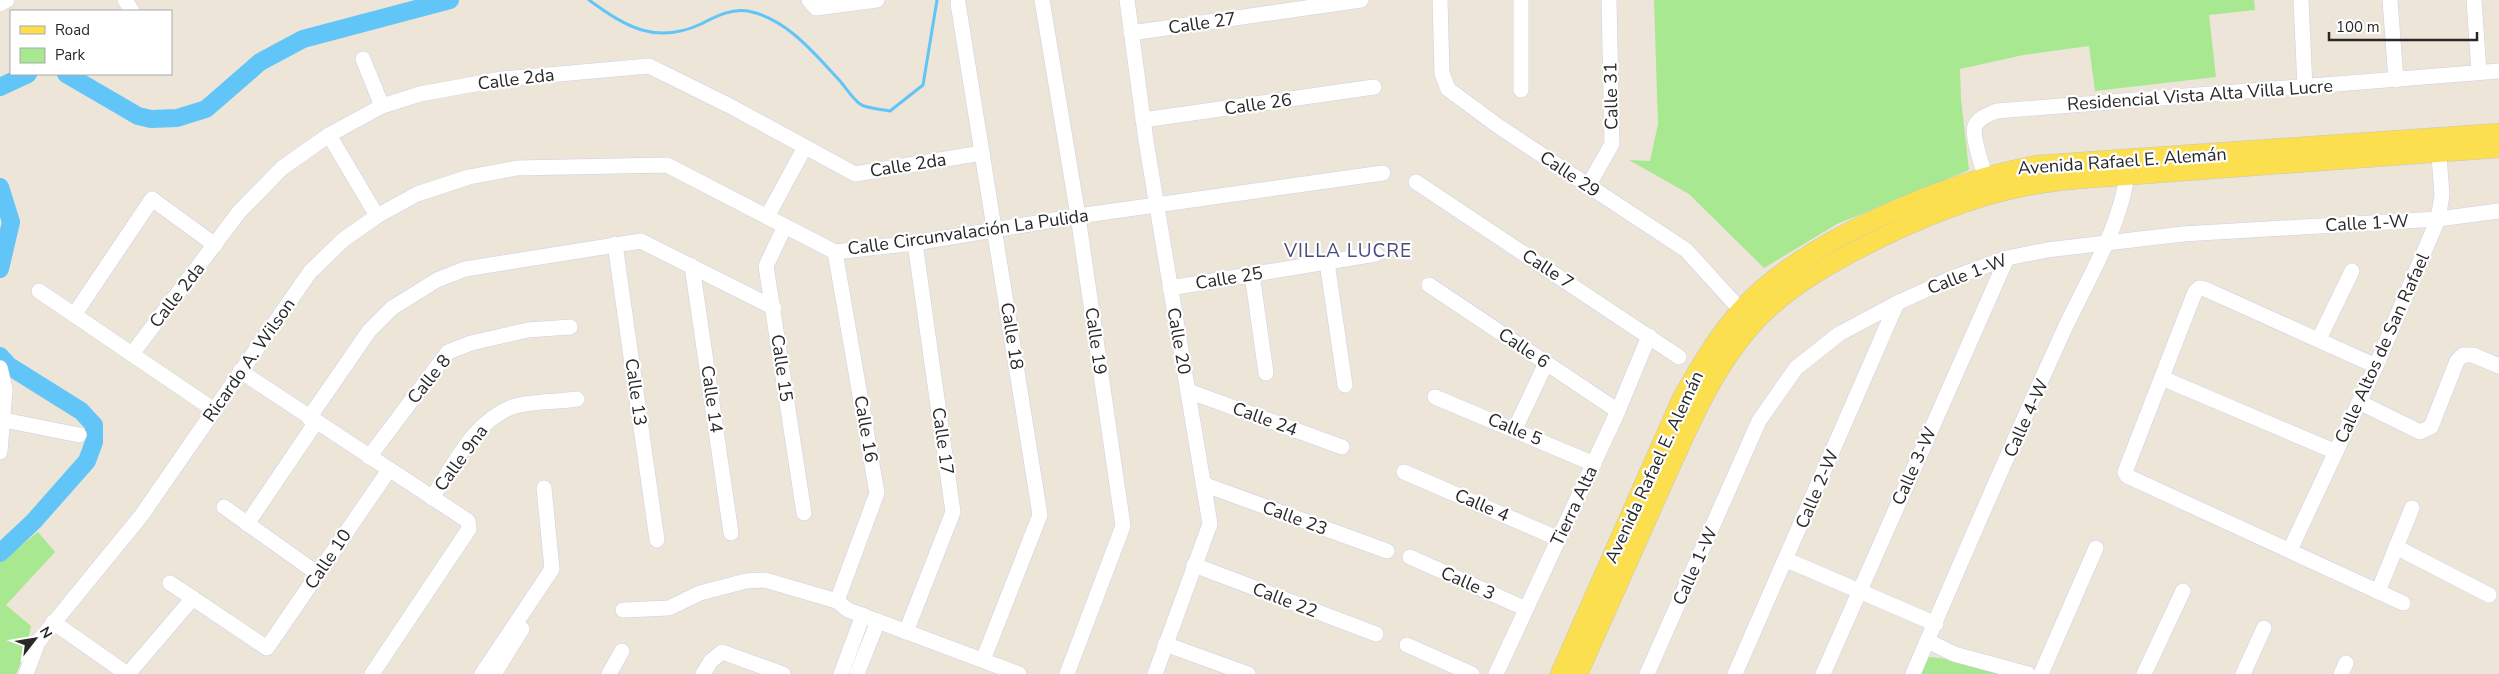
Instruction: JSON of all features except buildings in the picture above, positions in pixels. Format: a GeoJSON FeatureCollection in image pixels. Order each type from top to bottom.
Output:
{"type":"FeatureCollection","features":[{"type":"Feature","properties":{"kind":"main road","name":"Avenida Rafael E. Alemán"},"geometry":{"type":"LineString","coordinates":[[2438,146],[2499,134]]}},
{"type":"Feature","properties":{"kind":"main road","name":"Avenida Rafael E. Alemán"},"geometry":{"type":"LineString","coordinates":[[1560,674],[1682,398],[1712,347],[1747,317],[1834,262],[1902,228],[1948,208],[1988,184],[2037,164],[2128,168],[2438,146],[2499,148]]}},
{"type":"Feature","properties":{"kind":"main road","name":"Avenida Rafael E. Alemán"},"geometry":{"type":"LineString","coordinates":[[1578,674],[1691,421],[1747,317]]}},
{"type":"Feature","properties":{"kind":"street"},"geometry":{"type":"LineString","coordinates":[[0,4],[6,0]]}},
{"type":"Feature","properties":{"kind":"street"},"geometry":{"type":"LineString","coordinates":[[809,0],[816,8],[877,0]]}},
{"type":"Feature","properties":{"kind":"street","name":"Calle 19"},"geometry":{"type":"LineString","coordinates":[[1042,0],[1078,216],[1122,526],[1067,674]]}},
{"type":"Feature","properties":{"kind":"street","name":"Calle 20"},"geometry":{"type":"LineString","coordinates":[[1127,0],[1156,204],[1210,524],[1154,674]]}},
{"type":"Feature","properties":{"kind":"street","name":"Calle 27"},"geometry":{"type":"LineString","coordinates":[[1131,33],[1361,0]]}},
{"type":"Feature","properties":{"kind":"street","name":"Calle 29"},"geometry":{"type":"LineString","coordinates":[[1440,0],[1442,73],[1448,88],[1498,126],[1686,250],[1747,317]]}},
{"type":"Feature","properties":{"kind":"street"},"geometry":{"type":"LineString","coordinates":[[1521,0],[1521,90]]}},
{"type":"Feature","properties":{"kind":"street","name":"Calle 31"},"geometry":{"type":"LineString","coordinates":[[1588,186],[1612,144],[1609,0]]}},
{"type":"Feature","properties":{"kind":"street"},"geometry":{"type":"LineString","coordinates":[[2301,0],[2305,88]]}},
{"type":"Feature","properties":{"kind":"street"},"geometry":{"type":"LineString","coordinates":[[2390,0],[2396,80]]}},
{"type":"Feature","properties":{"kind":"street"},"geometry":{"type":"LineString","coordinates":[[2474,0],[2480,72]]}},
{"type":"Feature","properties":{"kind":"street","name":"Calle 18"},"geometry":{"type":"LineString","coordinates":[[958,3],[996,230],[1040,515],[983,660]]}},
{"type":"Feature","properties":{"kind":"street"},"geometry":{"type":"LineString","coordinates":[[363,59],[382,106]]}},
{"type":"Feature","properties":{"kind":"street","name":"Calle 2da"},"geometry":{"type":"LineString","coordinates":[[132,354],[240,212],[282,168],[329,136],[382,106],[420,94],[502,79],[649,66],[855,174],[982,153]]}},
{"type":"Feature","properties":{"kind":"street","name":"Residencial Vista Alta Villa Lucre"},"geometry":{"type":"LineString","coordinates":[[1988,184],[1975,136],[1975,125],[1984,116],[1997,110],[2305,88],[2499,71]]}},
{"type":"Feature","properties":{"kind":"street","name":"Calle 26"},"geometry":{"type":"LineString","coordinates":[[1143,120],[1374,87]]}},
{"type":"Feature","properties":{"kind":"street"},"geometry":{"type":"LineString","coordinates":[[329,136],[376,216]]}},
{"type":"Feature","properties":{"kind":"street","name":"Calle Altos de San Rafael"},"geometry":{"type":"LineString","coordinates":[[2290,550],[2376,366],[2438,219],[2442,196],[2438,146]]}},
{"type":"Feature","properties":{"kind":"street"},"geometry":{"type":"LineString","coordinates":[[767,217],[805,147]]}},
{"type":"Feature","properties":{"kind":"street","name":"Calle Circunvalación La Pulida"},"geometry":{"type":"LineString","coordinates":[[560,167],[667,165],[835,252],[915,243],[1156,204],[1384,173]]}},
{"type":"Feature","properties":{"kind":"street","name":"Ricardo A. Wilson"},"geometry":{"type":"LineString","coordinates":[[26,674],[38,642],[141,516],[310,272],[343,240],[376,216],[417,194],[469,177],[517,168],[560,167]]}},
{"type":"Feature","properties":{"kind":"street","name":"Calle 4-W"},"geometry":{"type":"LineString","coordinates":[[1914,674],[2063,331],[2105,243],[2125,191],[2128,168]]}},
{"type":"Feature","properties":{"kind":"street","name":"Calle 7"},"geometry":{"type":"LineString","coordinates":[[1416,182],[1679,357]]}},
{"type":"Feature","properties":{"kind":"street"},"geometry":{"type":"LineString","coordinates":[[74,315],[152,198],[215,245]]}},
{"type":"Feature","properties":{"kind":"street","name":"Calle 1-W"},"geometry":{"type":"LineString","coordinates":[[1647,674],[1759,421],[1796,368],[1839,334],[1897,303],[1952,278],[2007,258],[2105,243],[2213,232],[2438,219],[2499,211]]}},
{"type":"Feature","properties":{"kind":"street","name":"Calle 15"},"geometry":{"type":"LineString","coordinates":[[785,226],[766,266],[774,308],[804,513]]}},
{"type":"Feature","properties":{"kind":"street"},"geometry":{"type":"LineString","coordinates":[[247,524],[369,331],[392,308],[437,280],[465,269],[641,241],[774,308]]}},
{"type":"Feature","properties":{"kind":"street","name":"Calle 17"},"geometry":{"type":"LineString","coordinates":[[906,632],[953,512],[915,243]]}},
{"type":"Feature","properties":{"kind":"street","name":"Calle 13"},"geometry":{"type":"LineString","coordinates":[[615,244],[657,540]]}},
{"type":"Feature","properties":{"kind":"street","name":"Calle 16"},"geometry":{"type":"LineString","coordinates":[[835,252],[877,493],[837,601]]}},
{"type":"Feature","properties":{"kind":"street","name":"Calle 25"},"geometry":{"type":"LineString","coordinates":[[1170,288],[1376,254]]}},
{"type":"Feature","properties":{"kind":"street","name":"Calle 3-W"},"geometry":{"type":"LineString","coordinates":[[1823,674],[2007,258]]}},
{"type":"Feature","properties":{"kind":"street"},"geometry":{"type":"LineString","coordinates":[[1327,262],[1345,385]]}},
{"type":"Feature","properties":{"kind":"street","name":"Calle 14"},"geometry":{"type":"LineString","coordinates":[[692,266],[731,533]]}},
{"type":"Feature","properties":{"kind":"street"},"geometry":{"type":"LineString","coordinates":[[2319,339],[2352,271]]}},
{"type":"Feature","properties":{"kind":"street"},"geometry":{"type":"LineString","coordinates":[[1252,274],[1266,373]]}},
{"type":"Feature","properties":{"kind":"street","name":"Calle 6"},"geometry":{"type":"LineString","coordinates":[[1429,285],[1618,411]]}},
{"type":"Feature","properties":{"kind":"street"},"geometry":{"type":"LineString","coordinates":[[2376,366],[2319,339],[2199,288],[2195,292],[2162,378],[2124,468],[2127,476],[2403,603]]}},
{"type":"Feature","properties":{"kind":"street"},"geometry":{"type":"LineString","coordinates":[[39,291],[214,410]]}},
{"type":"Feature","properties":{"kind":"street","name":"Calle 2-W"},"geometry":{"type":"LineString","coordinates":[[1735,674],[1787,560],[1897,303]]}},
{"type":"Feature","properties":{"kind":"street","name":"Calle 8"},"geometry":{"type":"LineString","coordinates":[[369,457],[448,352],[471,343],[528,330],[570,327]]}},
{"type":"Feature","properties":{"kind":"street","name":"Tierra Alta"},"geometry":{"type":"LineString","coordinates":[[1496,674],[1618,411],[1649,336]]}},
{"type":"Feature","properties":{"kind":"street"},"geometry":{"type":"LineString","coordinates":[[2359,402],[2420,432],[2431,427],[2457,361],[2463,355],[2473,355],[2499,366]]}},
{"type":"Feature","properties":{"kind":"street"},"geometry":{"type":"LineString","coordinates":[[1515,429],[1546,363]]}},
{"type":"Feature","properties":{"kind":"street"},"geometry":{"type":"LineString","coordinates":[[0,368],[5,389],[0,452]]}},
{"type":"Feature","properties":{"kind":"street"},"geometry":{"type":"LineString","coordinates":[[240,371],[468,521],[469,529],[372,674]]}},
{"type":"Feature","properties":{"kind":"street"},"geometry":{"type":"LineString","coordinates":[[2162,378],[2336,452]]}},
{"type":"Feature","properties":{"kind":"street","name":"Calle 24"},"geometry":{"type":"LineString","coordinates":[[1188,391],[1342,447]]}},
{"type":"Feature","properties":{"kind":"street","name":"Calle 5"},"geometry":{"type":"LineString","coordinates":[[1435,397],[1515,429],[1594,464]]}},
{"type":"Feature","properties":{"kind":"street","name":"Calle 9na"},"geometry":{"type":"LineString","coordinates":[[432,498],[476,433],[491,418],[514,406],[577,400]]}},
{"type":"Feature","properties":{"kind":"street"},"geometry":{"type":"LineString","coordinates":[[4,420],[79,436]]}},
{"type":"Feature","properties":{"kind":"street","name":"Calle 10"},"geometry":{"type":"LineString","coordinates":[[193,598],[267,648],[389,470]]}},
{"type":"Feature","properties":{"kind":"street","name":"Calle 4"},"geometry":{"type":"LineString","coordinates":[[1404,472],[1559,539]]}},
{"type":"Feature","properties":{"kind":"street","name":"Calle 23"},"geometry":{"type":"LineString","coordinates":[[1204,484],[1387,551]]}},
{"type":"Feature","properties":{"kind":"street"},"geometry":{"type":"LineString","coordinates":[[489,673],[552,569],[544,488]]}},
{"type":"Feature","properties":{"kind":"street"},"geometry":{"type":"LineString","coordinates":[[224,507],[318,574]]}},
{"type":"Feature","properties":{"kind":"street"},"geometry":{"type":"LineString","coordinates":[[2378,592],[2412,508]]}},
{"type":"Feature","properties":{"kind":"street"},"geometry":{"type":"LineString","coordinates":[[2396,547],[2489,595]]}},
{"type":"Feature","properties":{"kind":"street"},"geometry":{"type":"LineString","coordinates":[[2041,674],[2096,548]]}},
{"type":"Feature","properties":{"kind":"street","name":"Calle 3"},"geometry":{"type":"LineString","coordinates":[[1410,557],[1526,609]]}},
{"type":"Feature","properties":{"kind":"street"},"geometry":{"type":"LineString","coordinates":[[1787,560],[1936,624]]}},
{"type":"Feature","properties":{"kind":"street","name":"Calle 22"},"geometry":{"type":"LineString","coordinates":[[1194,565],[1376,634]]}},
{"type":"Feature","properties":{"kind":"street"},"geometry":{"type":"LineString","coordinates":[[623,610],[669,608],[700,593],[746,581],[765,580],[837,601],[848,610],[1019,674]]}},
{"type":"Feature","properties":{"kind":"street"},"geometry":{"type":"LineString","coordinates":[[54,622],[128,674],[193,598],[170,582]]}},
{"type":"Feature","properties":{"kind":"street"},"geometry":{"type":"LineString","coordinates":[[2144,674],[2183,591]]}},
{"type":"Feature","properties":{"kind":"street"},"geometry":{"type":"LineString","coordinates":[[841,674],[863,615]]}},
{"type":"Feature","properties":{"kind":"street"},"geometry":{"type":"LineString","coordinates":[[857,674],[878,621]]}},
{"type":"Feature","properties":{"kind":"street"},"geometry":{"type":"LineString","coordinates":[[2243,674],[2264,628]]}},
{"type":"Feature","properties":{"kind":"street"},"geometry":{"type":"LineString","coordinates":[[1165,644],[1248,674]]}},
{"type":"Feature","properties":{"kind":"street"},"geometry":{"type":"LineString","coordinates":[[1407,645],[1472,674]]}},
{"type":"Feature","properties":{"kind":"street"},"geometry":{"type":"LineString","coordinates":[[1925,646],[2028,674]]}},
{"type":"Feature","properties":{"kind":"street"},"geometry":{"type":"LineString","coordinates":[[609,674],[622,651]]}},
{"type":"Feature","properties":{"kind":"street"},"geometry":{"type":"LineString","coordinates":[[703,674],[710,661],[722,652],[783,674]]}},
{"type":"Feature","properties":{"kind":"green space"},"geometry":{"type":"Polygon","coordinates":[[[1654,0],[2254,0],[2255,10],[2209,15],[2216,77],[2095,91],[2089,46],[2023,55],[1960,69],[1961,99],[1969,170],[1837,224],[1764,268],[1689,194],[1629,160],[1650,161],[1658,124],[1654,0]]]}},
{"type":"Feature","properties":{"kind":"green space"},"geometry":{"type":"Polygon","coordinates":[[[38,532],[55,552],[6,605],[31,626],[26,651],[16,674],[0,674],[0,562],[38,532]]]}},
{"type":"Feature","properties":{"kind":"green space"},"geometry":{"type":"Polygon","coordinates":[[[1921,656],[1965,661],[2019,674],[1913,674],[1921,656]]]}},
{"type":"Feature","properties":{"kind":"waterway"},"geometry":{"type":"LineString","coordinates":[[68,75],[138,116],[151,119],[177,118],[206,109],[260,62],[303,39],[450,0]]}},
{"type":"Feature","properties":{"kind":"waterway"},"geometry":{"type":"LineString","coordinates":[[589,0],[629,25],[656,33],[685,30],[735,11],[742,10],[762,15],[775,21],[799,38],[860,104],[870,108],[890,111],[923,85],[937,0]]}},
{"type":"Feature","properties":{"kind":"waterway"},"geometry":{"type":"LineString","coordinates":[[0,87],[26,75]]}},
{"type":"Feature","properties":{"kind":"waterway"},"geometry":{"type":"LineString","coordinates":[[0,187],[11,222],[0,269]]}},
{"type":"Feature","properties":{"kind":"waterway"},"geometry":{"type":"LineString","coordinates":[[0,356],[9,366],[81,411],[94,425],[94,442],[87,461],[34,521],[0,553]]}},
{"type":"Feature","properties":{"kind":"district","name":"VILLA LUCRE"},"geometry":{"type":"Point","coordinates":[1348,251]}}]}
